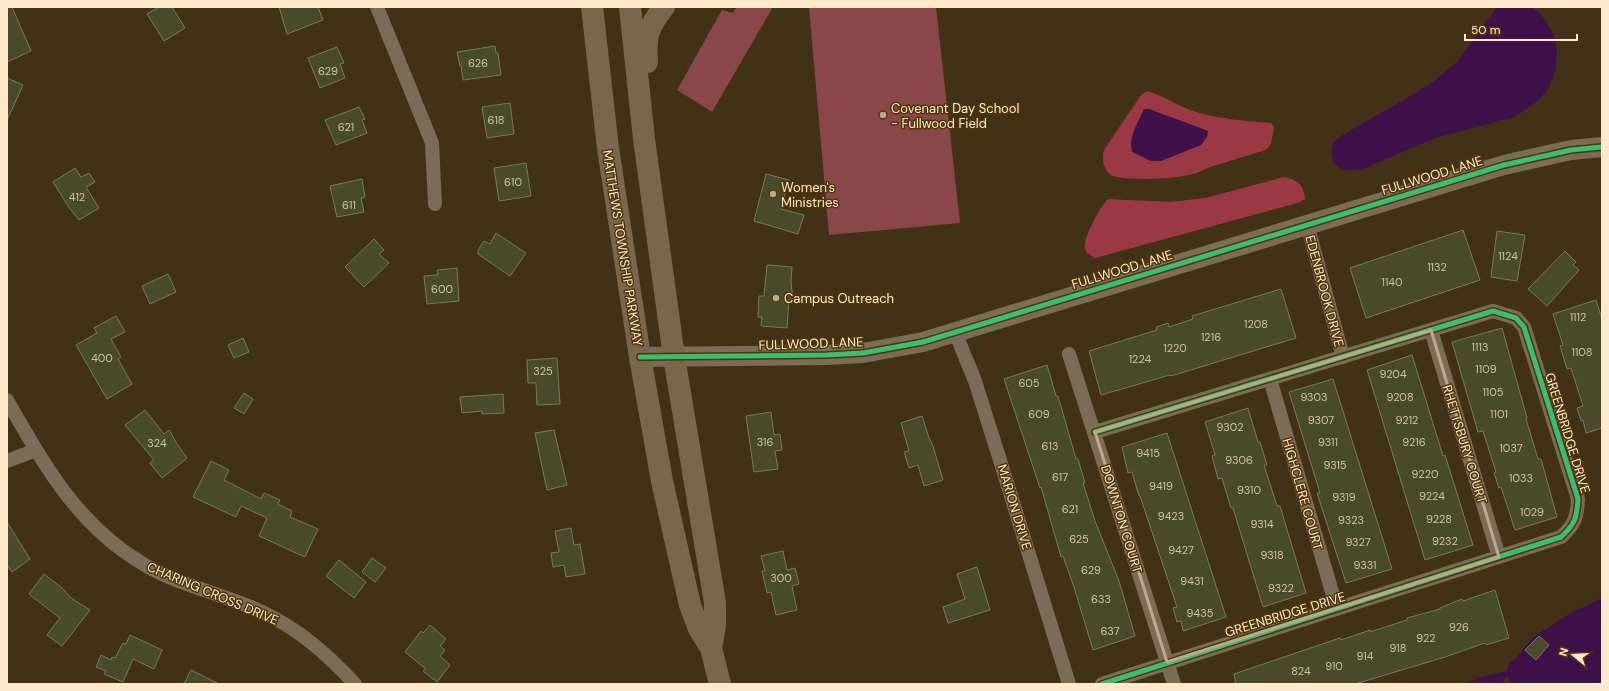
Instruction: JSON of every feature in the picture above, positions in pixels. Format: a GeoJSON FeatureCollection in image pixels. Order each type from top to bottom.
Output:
{"type":"FeatureCollection","features":[{"type":"Feature","properties":{"kind":"main road","name":"MATTHEWS TOWNSHIP PARKWAY"},"geometry":{"type":"LineString","coordinates":[[592,7],[608,148],[640,357],[662,480],[690,605],[699,629],[711,648],[720,684]]}},
{"type":"Feature","properties":{"kind":"main road","name":"MATTHEWS TOWNSHIP PARKWAY"},"geometry":{"type":"LineString","coordinates":[[630,7],[644,139],[674,357],[715,603],[715,626],[711,648]]}},
{"type":"Feature","properties":{"kind":"main road"},"geometry":{"type":"LineString","coordinates":[[644,139],[651,127],[652,120],[646,36],[656,17],[664,7]]}},
{"type":"Feature","properties":{"kind":"street"},"geometry":{"type":"LineString","coordinates":[[377,7],[432,143],[435,204]]}},
{"type":"Feature","properties":{"kind":"street","name":"FULLWOOD LANE"},"geometry":{"type":"LineString","coordinates":[[640,357],[826,355],[863,352],[924,342],[1504,165],[1571,150],[1602,147]]}},
{"type":"Feature","properties":{"kind":"street","name":"EDENBROOK DRIVE"},"geometry":{"type":"LineString","coordinates":[[1307,224],[1342,357]]}},
{"type":"Feature","properties":{"kind":"street","name":"GREENBRIDGE DRIVE"},"geometry":{"type":"LineString","coordinates":[[1095,432],[1493,311],[1516,318],[1524,327],[1578,499],[1577,515],[1572,527],[1561,538],[1167,662],[1102,684]]}},
{"type":"Feature","properties":{"kind":"street","name":"RHETTSBURY COURT"},"geometry":{"type":"LineString","coordinates":[[1431,330],[1500,557]]}},
{"type":"Feature","properties":{"kind":"street","name":"MARION DRIVE"},"geometry":{"type":"LineString","coordinates":[[956,332],[975,381],[1069,684]]}},
{"type":"Feature","properties":{"kind":"street","name":"DOWNTON COURT"},"geometry":{"type":"LineString","coordinates":[[1069,354],[1174,684]]}},
{"type":"Feature","properties":{"kind":"street","name":"HIGHCLERE COURT"},"geometry":{"type":"LineString","coordinates":[[1270,379],[1337,609]]}},
{"type":"Feature","properties":{"kind":"street","name":"CHARING CROSS DRIVE"},"geometry":{"type":"LineString","coordinates":[[7,400],[36,450],[65,494],[83,516],[116,545],[140,562],[164,575],[260,610],[283,622],[318,646],[355,684]]}},
{"type":"Feature","properties":{"kind":"street"},"geometry":{"type":"LineString","coordinates":[[7,461],[36,450]]}},
{"type":"Feature","properties":{"kind":"highlighted area"},"geometry":{"type":"Polygon","coordinates":[[[1431,330],[1499,557],[1167,662],[1095,432],[1431,330]]]}},
{"type":"Feature","properties":{"kind":"shaded area"},"geometry":{"type":"Polygon","coordinates":[[[737,7],[773,7],[712,112],[677,90],[722,10],[733,13],[737,7]]]}},
{"type":"Feature","properties":{"kind":"shaded area","name":"Covenant Day School - Fullwood Field"},"geometry":{"type":"Polygon","coordinates":[[[809,7],[936,7],[960,223],[829,235],[809,7]]]}},
{"type":"Feature","properties":{"kind":"shaded area"},"geometry":{"type":"Polygon","coordinates":[[[1497,7],[1531,7],[1540,13],[1554,35],[1557,50],[1555,71],[1549,87],[1539,100],[1515,117],[1438,137],[1365,168],[1349,170],[1337,166],[1332,156],[1332,145],[1334,142],[1341,136],[1431,84],[1458,61],[1497,7]]]}},
{"type":"Feature","properties":{"kind":"shaded area"},"geometry":{"type":"Polygon","coordinates":[[[1147,91],[1196,112],[1224,118],[1271,123],[1274,127],[1271,144],[1266,150],[1186,176],[1141,179],[1120,178],[1113,176],[1105,169],[1103,157],[1104,150],[1141,95],[1147,91]]]}},
{"type":"Feature","properties":{"kind":"shaded area"},"geometry":{"type":"Polygon","coordinates":[[[1144,109],[1149,109],[1208,131],[1207,137],[1201,145],[1161,161],[1151,161],[1132,152],[1131,146],[1132,135],[1144,109]]]}},
{"type":"Feature","properties":{"kind":"shaded area"},"geometry":{"type":"Polygon","coordinates":[[[1284,177],[1293,179],[1301,186],[1305,199],[1301,202],[1095,258],[1087,253],[1085,245],[1086,239],[1094,220],[1108,199],[1170,202],[1205,198],[1284,177]]]}},
{"type":"Feature","properties":{"kind":"shaded area"},"geometry":{"type":"Polygon","coordinates":[[[1602,598],[1602,684],[1510,684],[1508,677],[1504,678],[1505,684],[1465,684],[1478,678],[1507,671],[1509,663],[1518,656],[1532,638],[1569,614],[1602,598]]]}},
{"type":"Feature","properties":{"kind":"building"},"geometry":{"type":"Polygon","coordinates":[[[7,7],[12,7],[31,51],[7,62],[7,7]]]}},
{"type":"Feature","properties":{"kind":"building"},"geometry":{"type":"Polygon","coordinates":[[[159,7],[172,7],[185,28],[164,41],[147,14],[159,7]]]}},
{"type":"Feature","properties":{"kind":"building"},"geometry":{"type":"Polygon","coordinates":[[[279,7],[318,7],[323,20],[287,34],[279,7]]]}},
{"type":"Feature","properties":{"kind":"building"},"geometry":{"type":"Polygon","coordinates":[[[495,46],[496,53],[498,53],[501,75],[463,80],[457,52],[495,46]]]}},
{"type":"Feature","properties":{"kind":"building"},"geometry":{"type":"Polygon","coordinates":[[[337,47],[344,63],[340,64],[345,78],[320,88],[308,58],[337,47]]]}},
{"type":"Feature","properties":{"kind":"building"},"geometry":{"type":"Polygon","coordinates":[[[7,78],[23,85],[7,120],[7,78]]]}},
{"type":"Feature","properties":{"kind":"building"},"geometry":{"type":"Polygon","coordinates":[[[510,103],[514,134],[487,138],[482,107],[510,103]]]}},
{"type":"Feature","properties":{"kind":"building"},"geometry":{"type":"Polygon","coordinates":[[[359,107],[365,119],[362,120],[367,133],[336,145],[325,120],[359,107]]]}},
{"type":"Feature","properties":{"kind":"building"},"geometry":{"type":"Polygon","coordinates":[[[526,163],[531,196],[499,201],[494,168],[526,163]]]}},
{"type":"Feature","properties":{"kind":"building"},"geometry":{"type":"Polygon","coordinates":[[[75,168],[81,177],[89,173],[95,182],[86,187],[99,208],[79,220],[53,182],[75,168]]]}},
{"type":"Feature","properties":{"kind":"building","name":"Women's Ministries"},"geometry":{"type":"Polygon","coordinates":[[[766,174],[789,180],[781,209],[804,215],[798,234],[754,221],[766,174]]]}},
{"type":"Feature","properties":{"kind":"building"},"geometry":{"type":"Polygon","coordinates":[[[362,179],[365,197],[361,198],[364,212],[337,217],[330,186],[362,179]]]}},
{"type":"Feature","properties":{"kind":"building"},"geometry":{"type":"Polygon","coordinates":[[[1463,230],[1480,280],[1366,318],[1350,268],[1463,230]]]}},
{"type":"Feature","properties":{"kind":"building"},"geometry":{"type":"Polygon","coordinates":[[[1497,231],[1525,235],[1517,281],[1491,277],[1497,231]]]}},
{"type":"Feature","properties":{"kind":"building"},"geometry":{"type":"Polygon","coordinates":[[[496,233],[526,253],[510,276],[478,254],[478,250],[484,241],[490,244],[496,233]]]}},
{"type":"Feature","properties":{"kind":"building"},"geometry":{"type":"Polygon","coordinates":[[[374,239],[384,250],[379,254],[389,263],[364,287],[345,267],[374,239]]]}},
{"type":"Feature","properties":{"kind":"building"},"geometry":{"type":"Polygon","coordinates":[[[1565,251],[1576,262],[1573,265],[1579,270],[1547,306],[1528,289],[1565,251]]]}},
{"type":"Feature","properties":{"kind":"building","name":"Campus Outreach"},"geometry":{"type":"Polygon","coordinates":[[[767,265],[792,267],[791,282],[793,299],[789,299],[787,328],[761,326],[762,317],[758,317],[759,296],[764,296],[767,265]]]}},
{"type":"Feature","properties":{"kind":"building"},"geometry":{"type":"Polygon","coordinates":[[[457,268],[459,301],[427,304],[424,276],[438,275],[437,270],[457,268]]]}},
{"type":"Feature","properties":{"kind":"building"},"geometry":{"type":"Polygon","coordinates":[[[168,274],[176,292],[150,304],[142,286],[168,274]]]}},
{"type":"Feature","properties":{"kind":"building"},"geometry":{"type":"Polygon","coordinates":[[[1281,289],[1296,338],[1171,376],[1170,375],[1101,395],[1089,351],[1157,330],[1156,327],[1168,323],[1169,327],[1193,319],[1192,316],[1281,289]]]}},
{"type":"Feature","properties":{"kind":"building"},"geometry":{"type":"Polygon","coordinates":[[[1596,300],[1602,319],[1602,428],[1586,433],[1583,420],[1581,421],[1577,408],[1583,406],[1571,368],[1567,369],[1560,346],[1563,345],[1553,314],[1596,300]]]}},
{"type":"Feature","properties":{"kind":"building"},"geometry":{"type":"Polygon","coordinates":[[[116,316],[125,332],[111,339],[121,357],[118,359],[132,384],[107,399],[76,345],[97,333],[94,328],[116,316]]]}},
{"type":"Feature","properties":{"kind":"building"},"geometry":{"type":"Polygon","coordinates":[[[1502,328],[1527,418],[1526,419],[1538,459],[1541,459],[1557,517],[1515,530],[1501,487],[1499,488],[1494,473],[1496,472],[1483,431],[1478,432],[1452,342],[1502,328]]]}},
{"type":"Feature","properties":{"kind":"building"},"geometry":{"type":"Polygon","coordinates":[[[243,338],[249,352],[234,358],[228,345],[243,338]]]}},
{"type":"Feature","properties":{"kind":"building"},"geometry":{"type":"Polygon","coordinates":[[[1412,355],[1443,456],[1445,455],[1473,545],[1425,560],[1367,370],[1412,355]]]}},
{"type":"Feature","properties":{"kind":"building"},"geometry":{"type":"Polygon","coordinates":[[[557,358],[560,404],[537,405],[536,383],[528,383],[527,360],[557,358]]]}},
{"type":"Feature","properties":{"kind":"building"},"geometry":{"type":"Polygon","coordinates":[[[1047,365],[1056,396],[1058,396],[1076,459],[1078,459],[1085,483],[1083,483],[1095,521],[1119,581],[1135,636],[1093,650],[1074,587],[1063,556],[1061,557],[1041,487],[1040,488],[1004,379],[1047,365]]]}},
{"type":"Feature","properties":{"kind":"building"},"geometry":{"type":"Polygon","coordinates":[[[1333,379],[1392,569],[1346,583],[1317,493],[1320,493],[1289,392],[1333,379]]]}},
{"type":"Feature","properties":{"kind":"building"},"geometry":{"type":"Polygon","coordinates":[[[244,393],[253,399],[244,414],[234,408],[244,393]]]}},
{"type":"Feature","properties":{"kind":"building"},"geometry":{"type":"Polygon","coordinates":[[[503,394],[504,413],[482,414],[482,411],[462,413],[460,397],[503,394]]]}},
{"type":"Feature","properties":{"kind":"building"},"geometry":{"type":"Polygon","coordinates":[[[1248,408],[1258,442],[1260,442],[1267,465],[1264,465],[1277,506],[1280,506],[1306,593],[1263,607],[1233,508],[1231,508],[1222,478],[1218,479],[1212,456],[1215,455],[1205,422],[1248,408]]]}},
{"type":"Feature","properties":{"kind":"building"},"geometry":{"type":"Polygon","coordinates":[[[145,410],[164,434],[169,430],[187,458],[162,478],[150,463],[154,460],[125,425],[145,410]]]}},
{"type":"Feature","properties":{"kind":"building"},"geometry":{"type":"Polygon","coordinates":[[[771,412],[774,435],[780,434],[782,450],[775,451],[778,469],[754,472],[746,416],[771,412]]]}},
{"type":"Feature","properties":{"kind":"building"},"geometry":{"type":"Polygon","coordinates":[[[922,416],[943,480],[924,486],[918,465],[909,468],[904,452],[909,451],[901,423],[922,416]]]}},
{"type":"Feature","properties":{"kind":"building"},"geometry":{"type":"Polygon","coordinates":[[[554,430],[567,485],[547,490],[535,433],[554,430]]]}},
{"type":"Feature","properties":{"kind":"building"},"geometry":{"type":"Polygon","coordinates":[[[1167,433],[1226,617],[1183,631],[1181,621],[1177,622],[1173,608],[1177,607],[1132,472],[1128,473],[1122,447],[1167,433]]]}},
{"type":"Feature","properties":{"kind":"building"},"geometry":{"type":"Polygon","coordinates":[[[211,461],[229,470],[224,480],[261,499],[264,493],[280,500],[278,504],[292,511],[290,517],[318,529],[305,557],[259,536],[267,518],[241,506],[236,517],[193,497],[211,461]]]}},
{"type":"Feature","properties":{"kind":"building"},"geometry":{"type":"Polygon","coordinates":[[[7,522],[30,559],[12,572],[7,565],[7,522]]]}},
{"type":"Feature","properties":{"kind":"building"},"geometry":{"type":"Polygon","coordinates":[[[571,528],[574,545],[580,544],[585,574],[566,577],[564,565],[553,567],[551,553],[559,552],[555,531],[571,528]]]}},
{"type":"Feature","properties":{"kind":"building"},"geometry":{"type":"Polygon","coordinates":[[[783,551],[787,570],[795,568],[799,584],[792,586],[797,610],[776,615],[771,592],[767,593],[762,571],[765,571],[761,556],[783,551]]]}},
{"type":"Feature","properties":{"kind":"building"},"geometry":{"type":"Polygon","coordinates":[[[372,558],[386,568],[375,582],[362,572],[372,558]]]}},
{"type":"Feature","properties":{"kind":"building"},"geometry":{"type":"Polygon","coordinates":[[[339,560],[366,582],[354,598],[326,576],[339,560]]]}},
{"type":"Feature","properties":{"kind":"building"},"geometry":{"type":"Polygon","coordinates":[[[977,567],[990,610],[948,623],[943,607],[965,599],[957,574],[977,567]]]}},
{"type":"Feature","properties":{"kind":"building"},"geometry":{"type":"Polygon","coordinates":[[[44,574],[62,588],[71,598],[90,610],[62,646],[47,635],[60,618],[29,594],[44,574]]]}},
{"type":"Feature","properties":{"kind":"building"},"geometry":{"type":"Polygon","coordinates":[[[1495,590],[1509,638],[1486,645],[1485,643],[1445,657],[1355,684],[1236,684],[1234,674],[1340,638],[1341,640],[1370,630],[1370,632],[1407,620],[1407,618],[1440,609],[1462,599],[1463,601],[1495,590]]]}},
{"type":"Feature","properties":{"kind":"building"},"geometry":{"type":"Polygon","coordinates":[[[430,625],[446,639],[440,646],[445,650],[440,656],[450,665],[437,682],[423,671],[426,669],[405,652],[421,631],[423,633],[430,625]]]}},
{"type":"Feature","properties":{"kind":"building"},"geometry":{"type":"Polygon","coordinates":[[[130,635],[162,650],[154,669],[133,659],[123,682],[104,674],[106,671],[96,667],[101,655],[111,660],[112,657],[115,658],[123,643],[126,644],[130,635]]]}},
{"type":"Feature","properties":{"kind":"building"},"geometry":{"type":"Polygon","coordinates":[[[1539,636],[1549,645],[1536,660],[1525,650],[1539,636]]]}},
{"type":"Feature","properties":{"kind":"building"},"geometry":{"type":"Polygon","coordinates":[[[191,670],[219,684],[184,684],[191,670]]]}},
{"type":"Feature","properties":{"kind":"cycle path"},"geometry":{"type":"LineString","coordinates":[[640,357],[827,355],[863,353],[923,342],[1504,165],[1571,150],[1602,147]]}},
{"type":"Feature","properties":{"kind":"cycle path"},"geometry":{"type":"LineString","coordinates":[[1095,432],[1493,311],[1516,318],[1524,327],[1578,499],[1576,516],[1572,524],[1561,537],[1102,684]]}},
{"type":"Feature","properties":{"kind":"place","name":"Covenant Day School - Fullwood Field"},"geometry":{"type":"Point","coordinates":[883,115]}},
{"type":"Feature","properties":{"kind":"place","name":"Women's Ministries"},"geometry":{"type":"Point","coordinates":[773,194]}},
{"type":"Feature","properties":{"kind":"place","name":"Campus Outreach"},"geometry":{"type":"Point","coordinates":[776,298]}}]}
